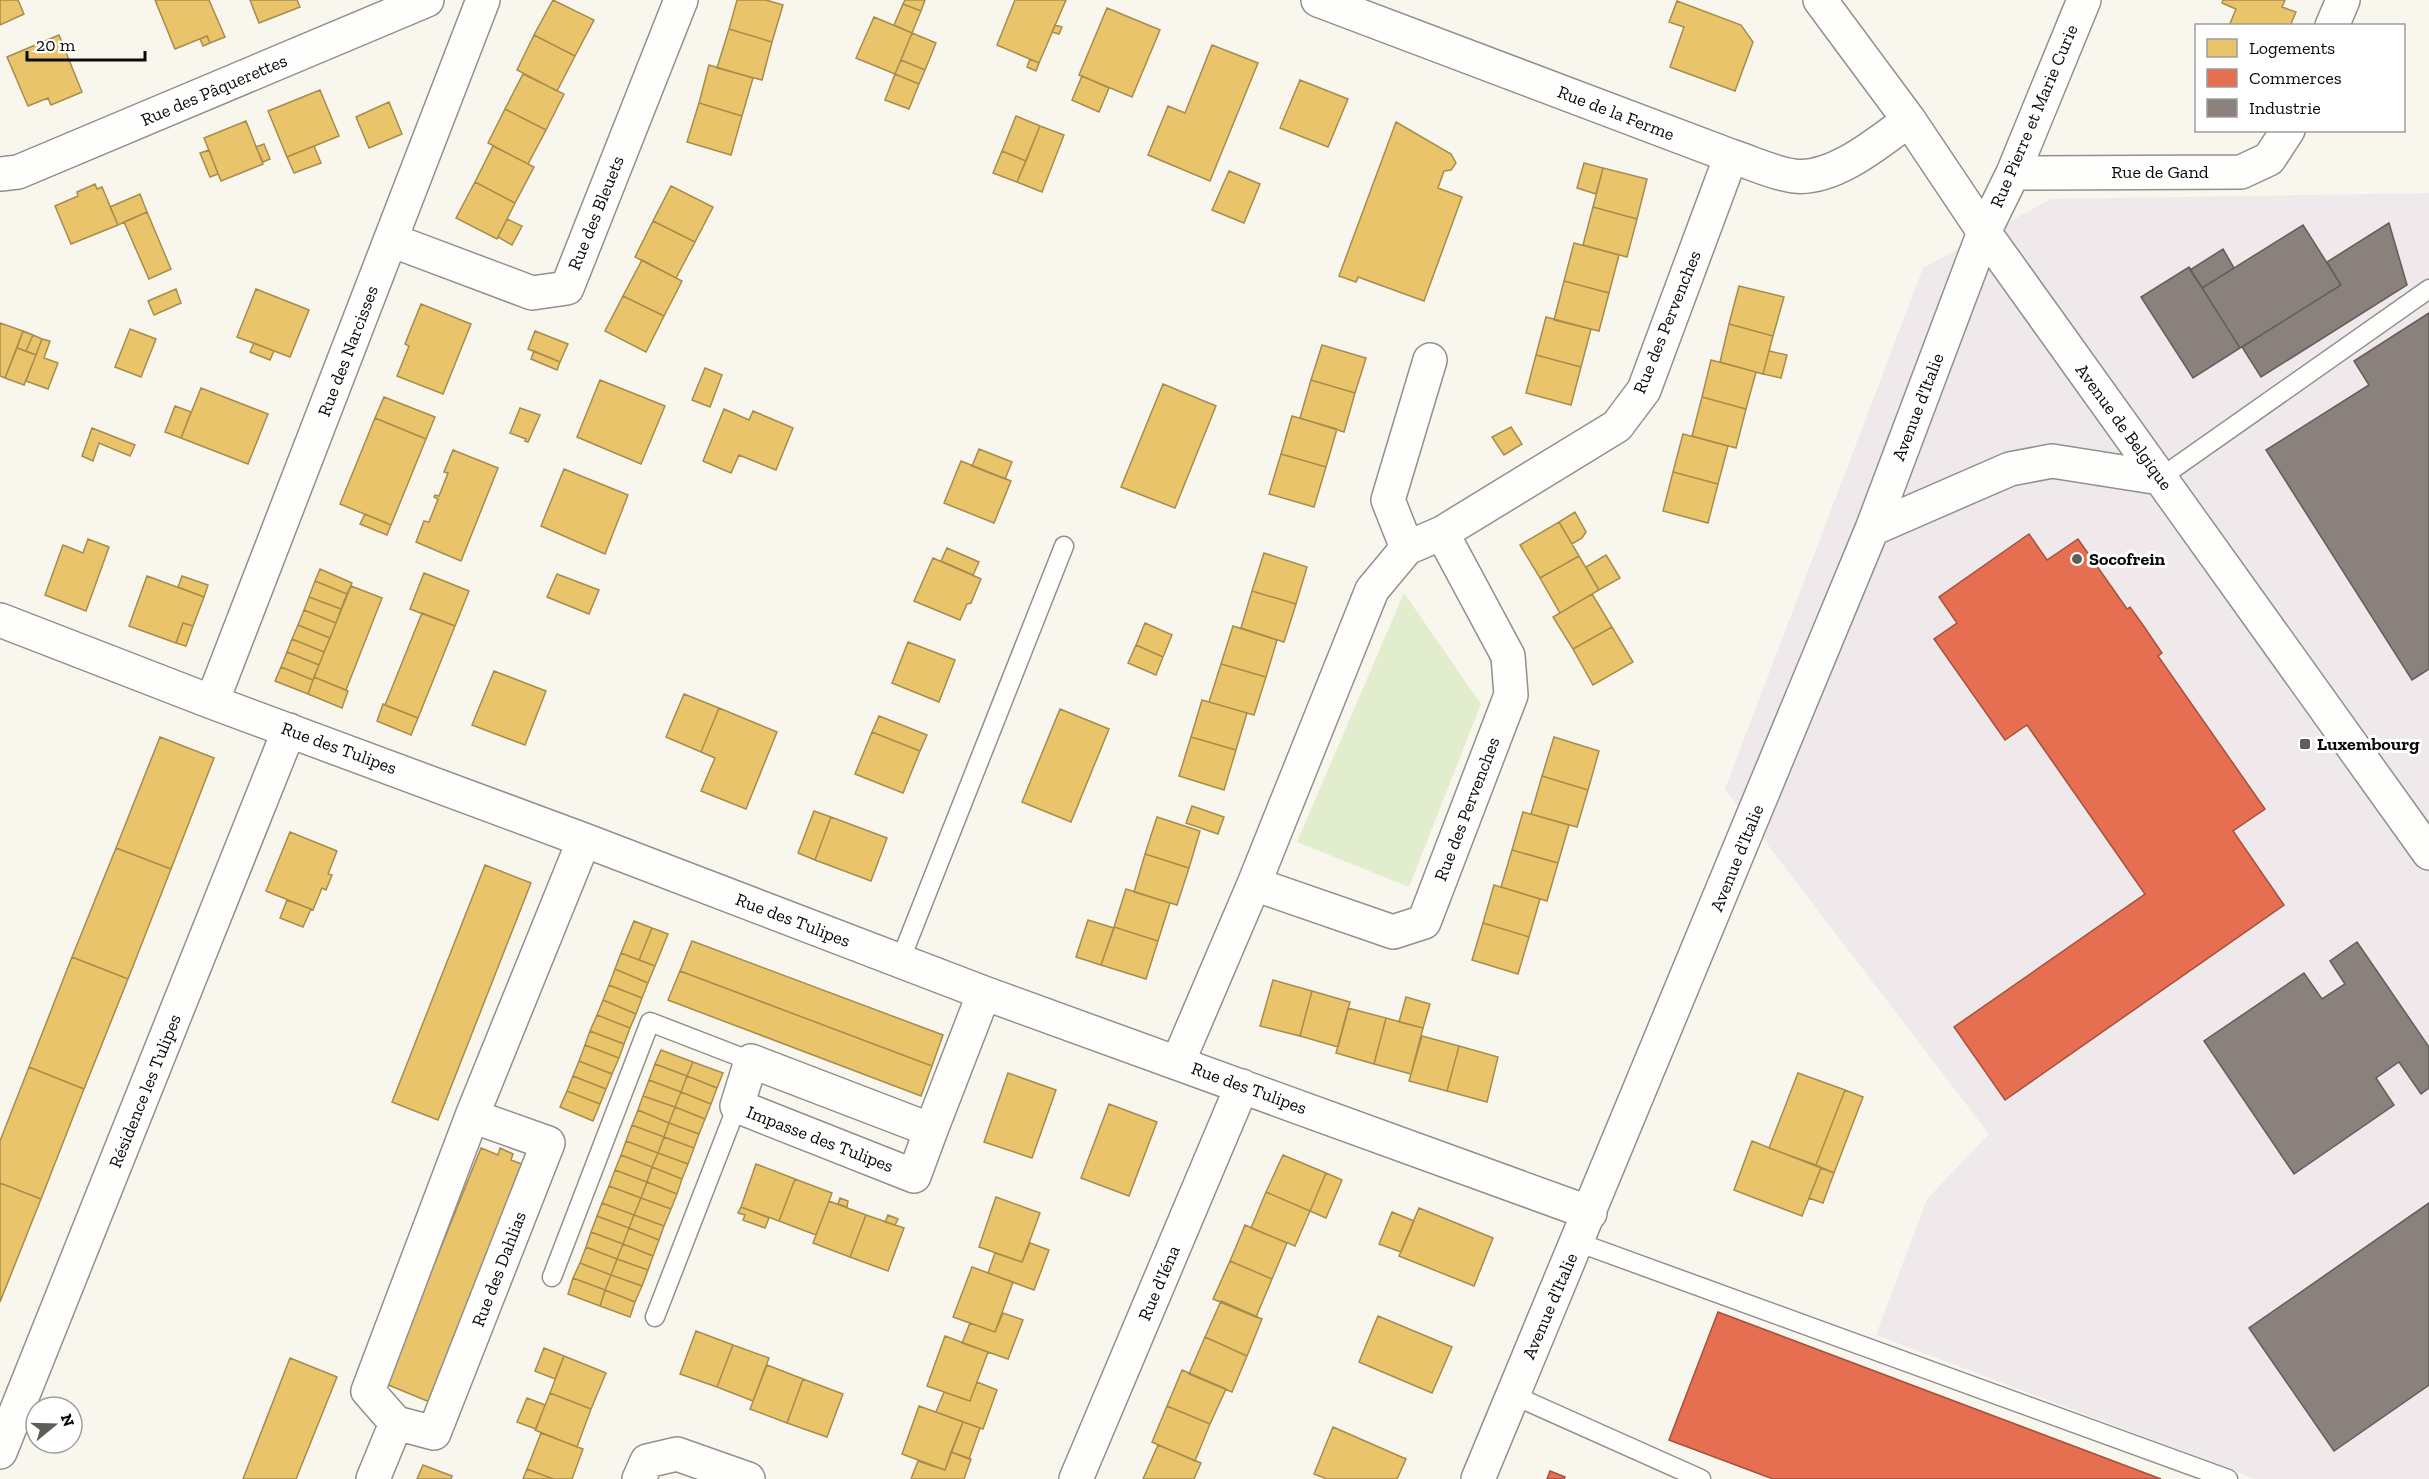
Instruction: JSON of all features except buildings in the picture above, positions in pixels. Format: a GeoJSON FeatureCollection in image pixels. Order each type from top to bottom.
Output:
{"type":"FeatureCollection","features":[{"type":"Feature","properties":{"kind":"street","name":"Rue des Pâquerettes"},"geometry":{"type":"LineString","coordinates":[[0,174],[18,172],[427,0]]}},
{"type":"Feature","properties":{"kind":"street","name":"Rue des Narcisses"},"geometry":{"type":"LineString","coordinates":[[212,702],[483,0]]}},
{"type":"Feature","properties":{"kind":"street","name":"Rue des Bleuets"},"geometry":{"type":"LineString","coordinates":[[391,240],[532,292],[567,288],[681,0]]}},
{"type":"Feature","properties":{"kind":"street","name":"Rue de la Ferme"},"geometry":{"type":"LineString","coordinates":[[1318,0],[1731,156],[1794,177],[1825,173],[1868,151],[1909,120]]}},
{"type":"Feature","properties":{"kind":"street","name":"Avenue de Belgique"},"geometry":{"type":"LineString","coordinates":[[1820,0],[1909,120],[1984,232],[2429,853]]}},
{"type":"Feature","properties":{"kind":"street","name":"Rue Pierre et Marie Curie"},"geometry":{"type":"LineString","coordinates":[[1984,232],[2013,173],[2084,0]]}},
{"type":"Feature","properties":{"kind":"street"},"geometry":{"type":"LineString","coordinates":[[2333,24],[2343,0]]}},
{"type":"Feature","properties":{"kind":"street","name":"Rue de Gand"},"geometry":{"type":"LineString","coordinates":[[2013,173],[2241,172],[2270,159],[2287,132]]}},
{"type":"Feature","properties":{"kind":"street","name":"Rue des Pervenches"},"geometry":{"type":"LineString","coordinates":[[1178,1062],[1254,884],[1372,590],[1407,548],[1442,533],[1617,426],[1644,390],[1731,156]]}},
{"type":"Feature","properties":{"kind":"street","name":"Avenue d'Italie"},"geometry":{"type":"LineString","coordinates":[[1478,1479],[1872,529],[1984,232]]}},
{"type":"Feature","properties":{"kind":"street"},"geometry":{"type":"LineString","coordinates":[[1407,548],[1389,500],[1430,360]]}},
{"type":"Feature","properties":{"kind":"street"},"geometry":{"type":"LineString","coordinates":[[1872,529],[2010,469],[2031,465],[2052,462],[2160,478]]}},
{"type":"Feature","properties":{"kind":"street","name":"Rue des Pervenches"},"geometry":{"type":"LineString","coordinates":[[1254,884],[1393,932],[1424,922],[1511,695],[1508,656],[1442,533]]}},
{"type":"Feature","properties":{"kind":"street","name":"Rue des Tulipes"},"geometry":{"type":"LineString","coordinates":[[0,620],[984,993],[1242,1086],[1583,1227]]}},
{"type":"Feature","properties":{"kind":"street","name":"Résidence les Tulipes"},"geometry":{"type":"LineString","coordinates":[[0,1452],[289,730]]}},
{"type":"Feature","properties":{"kind":"street"},"geometry":{"type":"LineString","coordinates":[[373,1479],[396,1423],[368,1391],[472,1116],[584,840]]}},
{"type":"Feature","properties":{"kind":"street","name":"Impasse des Tulipes"},"geometry":{"type":"LineString","coordinates":[[751,1061],[737,1106],[914,1176],[984,993]]}},
{"type":"Feature","properties":{"kind":"street"},"geometry":{"type":"LineString","coordinates":[[751,1061],[931,1130]]}},
{"type":"Feature","properties":{"kind":"street","name":"Rue d'Iéna"},"geometry":{"type":"LineString","coordinates":[[1076,1479],[1242,1086]]}},
{"type":"Feature","properties":{"kind":"street","name":"Rue des Dahlias"},"geometry":{"type":"LineString","coordinates":[[396,1423],[434,1433],[548,1143],[472,1116]]}},
{"type":"Feature","properties":{"kind":"street"},"geometry":{"type":"LineString","coordinates":[[639,1479],[647,1461],[677,1454],[748,1479]]}},
{"type":"Feature","properties":{"kind":"lane"},"geometry":{"type":"LineString","coordinates":[[2160,478],[2429,289]]}},
{"type":"Feature","properties":{"kind":"lane"},"geometry":{"type":"LineString","coordinates":[[900,961],[1064,546]]}},
{"type":"Feature","properties":{"kind":"lane"},"geometry":{"type":"LineString","coordinates":[[552,1277],[650,1022],[751,1061]]}},
{"type":"Feature","properties":{"kind":"lane"},"geometry":{"type":"LineString","coordinates":[[655,1317],[737,1106]]}},
{"type":"Feature","properties":{"kind":"lane"},"geometry":{"type":"LineString","coordinates":[[1583,1227],[2228,1479]]}},
{"type":"Feature","properties":{"kind":"lane"},"geometry":{"type":"LineString","coordinates":[[1513,1395],[1701,1479]]}},
{"type":"Feature","properties":{"kind":"shaded area"},"geometry":{"type":"Polygon","coordinates":[[[2429,193],[2429,1479],[2255,1479],[1876,1335],[1927,1199],[1989,1134],[1725,789],[1923,268],[2051,199],[2429,193]]]}},
{"type":"Feature","properties":{"kind":"green space"},"geometry":{"type":"Polygon","coordinates":[[[1404,593],[1481,704],[1409,887],[1297,842],[1404,593]]]}},
{"type":"Feature","properties":{"kind":"place","name":"Socofrein"},"geometry":{"type":"Point","coordinates":[2077,559]}},
{"type":"Feature","properties":{"kind":"place","name":"Luxembourg"},"geometry":{"type":"Point","coordinates":[2305,744]}}]}
